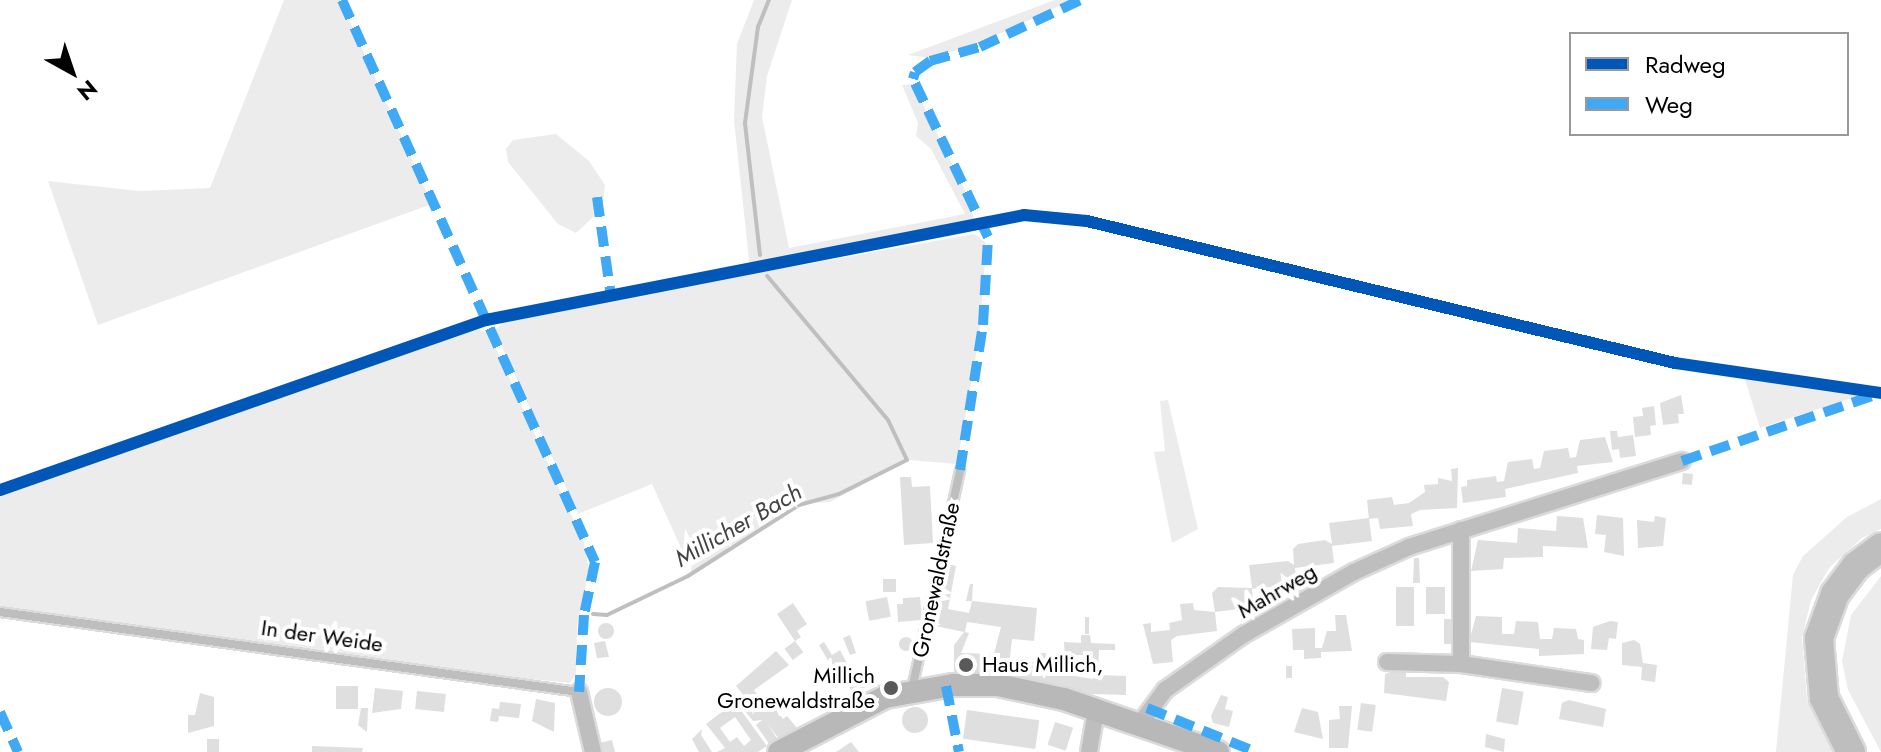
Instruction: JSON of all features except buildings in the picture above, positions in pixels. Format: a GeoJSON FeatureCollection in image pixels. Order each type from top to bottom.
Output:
{"type":"FeatureCollection","features":[{"type":"Feature","properties":{"kind":"highway"},"geometry":{"type":"LineString","coordinates":[[1851,752],[1824,698],[1819,638],[1835,594],[1856,566],[1881,547]]}},
{"type":"Feature","properties":{"kind":"highway"},"geometry":{"type":"LineString","coordinates":[[1872,752],[1840,692],[1834,658],[1845,606],[1881,566]]}},
{"type":"Feature","properties":{"kind":"main road","name":"Gronewaldstraße"},"geometry":{"type":"LineString","coordinates":[[779,752],[885,697],[912,690],[998,685],[1096,711],[1218,752]]}},
{"type":"Feature","properties":{"kind":"street","name":"Mahrweg"},"geometry":{"type":"LineString","coordinates":[[1139,725],[1147,708],[1165,690],[1243,635],[1354,572],[1461,530],[1682,461]]}},
{"type":"Feature","properties":{"kind":"street"},"geometry":{"type":"LineString","coordinates":[[1461,530],[1461,664]]}},
{"type":"Feature","properties":{"kind":"street"},"geometry":{"type":"LineString","coordinates":[[1387,662],[1461,664],[1592,683]]}},
{"type":"Feature","properties":{"kind":"street","name":"In der Weide"},"geometry":{"type":"LineString","coordinates":[[579,692],[593,752]]}},
{"type":"Feature","properties":{"kind":"street"},"geometry":{"type":"LineString","coordinates":[[1089,752],[1096,711]]}},
{"type":"Feature","properties":{"kind":"lane","name":"Gronewaldstraße"},"geometry":{"type":"LineString","coordinates":[[912,690],[960,470]]}},
{"type":"Feature","properties":{"kind":"lane","name":"In der Weide"},"geometry":{"type":"LineString","coordinates":[[0,612],[579,692]]}},
{"type":"Feature","properties":{"kind":"shaded area"},"geometry":{"type":"Polygon","coordinates":[[[284,0],[340,0],[432,204],[98,325],[48,181],[139,191],[210,188],[284,0]]]}},
{"type":"Feature","properties":{"kind":"shaded area"},"geometry":{"type":"Polygon","coordinates":[[[754,0],[792,0],[767,76],[762,117],[789,248],[965,214],[931,149],[916,136],[918,123],[902,85],[913,84],[970,201],[975,225],[750,269],[734,120],[737,44],[754,0]]]}},
{"type":"Feature","properties":{"kind":"shaded area"},"geometry":{"type":"Polygon","coordinates":[[[1055,0],[1072,0],[978,44],[930,58],[908,55],[1055,0]]]}},
{"type":"Feature","properties":{"kind":"shaded area"},"geometry":{"type":"Polygon","coordinates":[[[556,134],[589,161],[605,185],[602,209],[576,233],[558,224],[508,162],[506,149],[513,140],[556,134]]]}},
{"type":"Feature","properties":{"kind":"shaded area"},"geometry":{"type":"Polygon","coordinates":[[[974,234],[985,242],[985,259],[979,337],[957,464],[909,460],[830,502],[795,504],[692,572],[652,484],[578,514],[495,331],[507,318],[974,234]]]}},
{"type":"Feature","properties":{"kind":"shaded area"},"geometry":{"type":"Polygon","coordinates":[[[471,328],[489,333],[584,543],[589,570],[577,627],[576,674],[570,683],[374,663],[0,608],[0,493],[471,328]]]}},
{"type":"Feature","properties":{"kind":"shaded area"},"geometry":{"type":"Polygon","coordinates":[[[1744,376],[1861,390],[1864,394],[1760,428],[1744,376]]]}},
{"type":"Feature","properties":{"kind":"shaded area"},"geometry":{"type":"Polygon","coordinates":[[[1168,400],[1198,529],[1172,543],[1154,452],[1165,451],[1160,401],[1168,400]]]}},
{"type":"Feature","properties":{"kind":"shaded area"},"geometry":{"type":"Polygon","coordinates":[[[1881,499],[1881,529],[1862,538],[1829,568],[1811,600],[1802,638],[1807,698],[1835,752],[1776,752],[1793,575],[1803,556],[1847,517],[1881,499]]]}},
{"type":"Feature","properties":{"kind":"shaded area"},"geometry":{"type":"Polygon","coordinates":[[[1881,576],[1881,752],[1848,690],[1842,661],[1851,615],[1881,576]]]}},
{"type":"Feature","properties":{"kind":"waterway","name":"Millicher Bach"},"geometry":{"type":"LineString","coordinates":[[760,255],[745,123],[758,27],[769,0]]}},
{"type":"Feature","properties":{"kind":"waterway","name":"Millicher Bach"},"geometry":{"type":"LineString","coordinates":[[593,614],[607,615],[688,576],[799,505],[839,494],[907,460],[888,420],[767,276]]}},
{"type":"Feature","properties":{"kind":"marked path"},"geometry":{"type":"LineString","coordinates":[[342,0],[595,562],[584,615],[579,692]]}},
{"type":"Feature","properties":{"kind":"marked path"},"geometry":{"type":"LineString","coordinates":[[960,470],[983,325],[988,237],[913,79],[915,72],[930,61],[980,47],[1081,0]]}},
{"type":"Feature","properties":{"kind":"marked path"},"geometry":{"type":"LineString","coordinates":[[597,197],[611,296]]}},
{"type":"Feature","properties":{"kind":"marked path"},"geometry":{"type":"LineString","coordinates":[[1682,461],[1875,395]]}},
{"type":"Feature","properties":{"kind":"marked path"},"geometry":{"type":"LineString","coordinates":[[946,686],[959,752]]}},
{"type":"Feature","properties":{"kind":"marked path"},"geometry":{"type":"LineString","coordinates":[[1147,708],[1256,752]]}},
{"type":"Feature","properties":{"kind":"marked path"},"geometry":{"type":"LineString","coordinates":[[0,712],[18,752]]}},
{"type":"Feature","properties":{"kind":"cycle path"},"geometry":{"type":"LineString","coordinates":[[0,490],[486,320],[1024,215],[1087,221],[1675,363],[1881,393]]}},
{"type":"Feature","properties":{"kind":"place","name":"Haus Millich,"},"geometry":{"type":"Point","coordinates":[966,665]}},
{"type":"Feature","properties":{"kind":"place","name":"Millich Gronewaldstraße"},"geometry":{"type":"Point","coordinates":[891,688]}}]}
